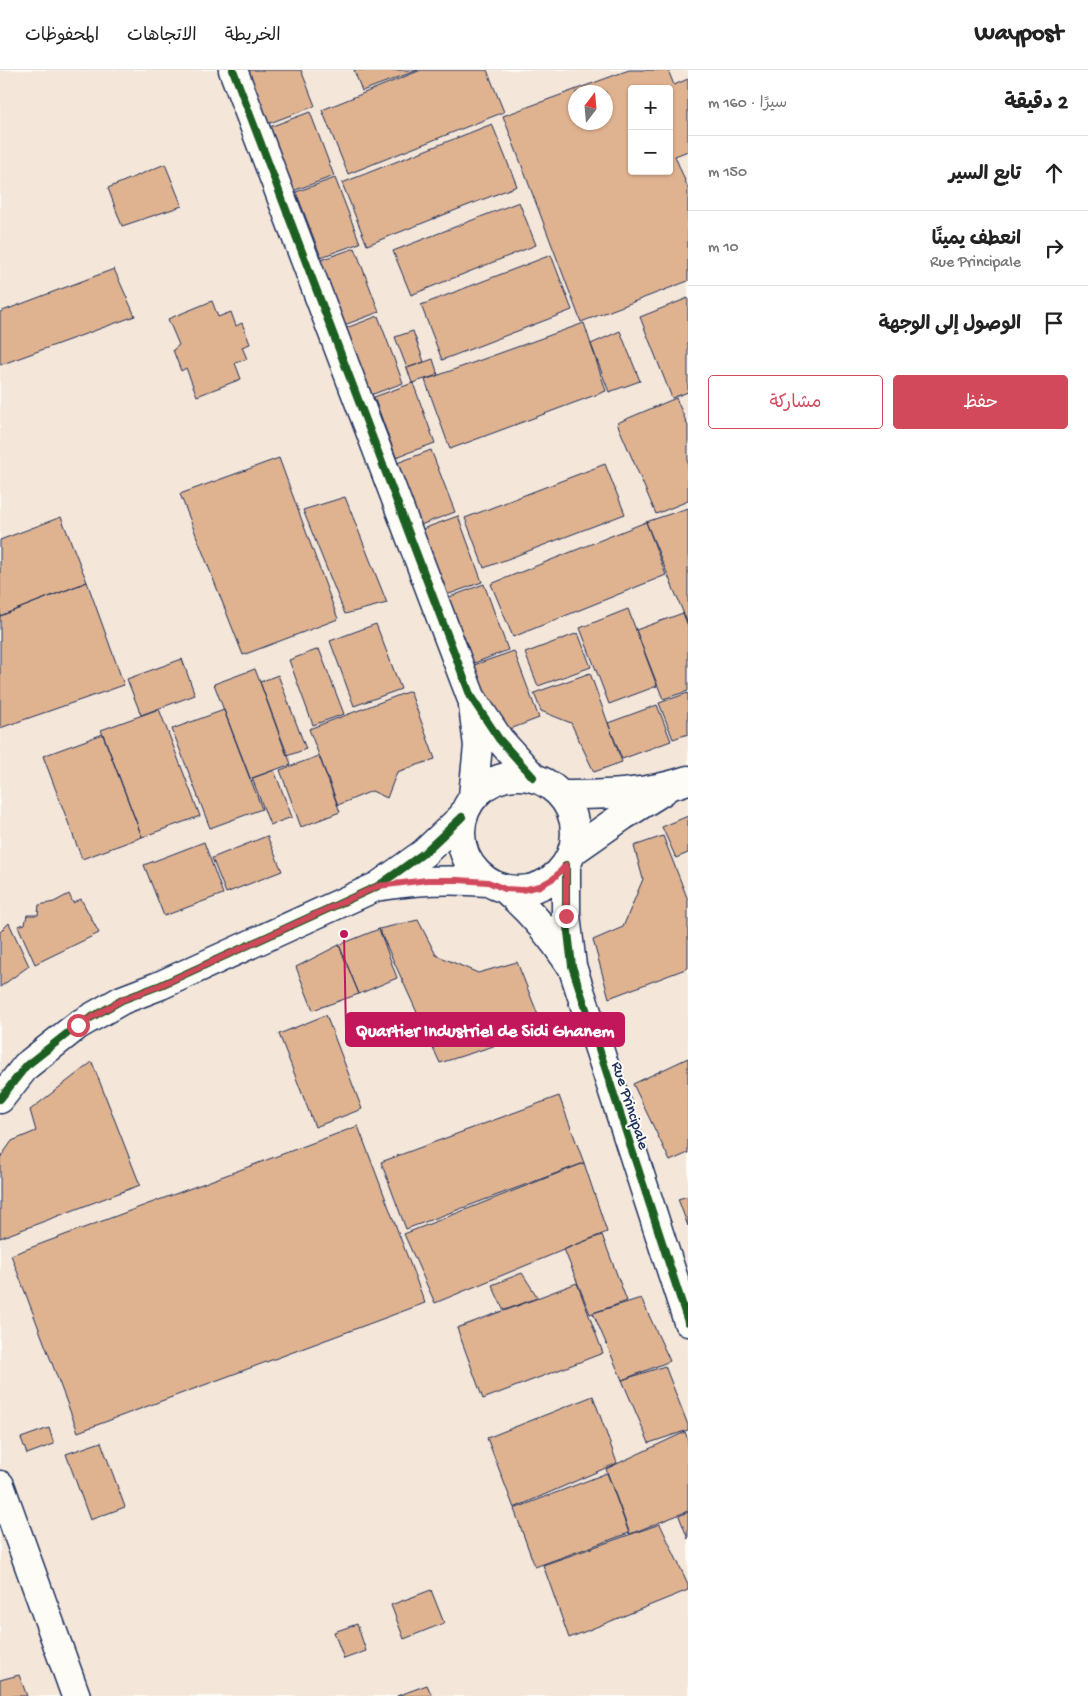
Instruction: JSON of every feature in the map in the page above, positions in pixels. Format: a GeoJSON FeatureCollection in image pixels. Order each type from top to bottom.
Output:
{"type":"FeatureCollection","features":[{"type":"Feature","properties":{"kind":"street"},"geometry":{"type":"LineString","coordinates":[[233,70],[471,697],[478,746],[468,807],[460,836],[464,854],[474,870],[497,885]]}},
{"type":"Feature","properties":{"kind":"street"},"geometry":{"type":"LineString","coordinates":[[471,697],[499,739],[533,777]]}},
{"type":"Feature","properties":{"kind":"street"},"geometry":{"type":"LineString","coordinates":[[0,1099],[26,1066],[85,1021],[122,1000],[161,985],[378,886],[424,853],[468,807],[485,785],[500,778],[517,775],[533,777],[549,784],[561,795],[570,807],[574,821],[576,836],[570,858]]}},
{"type":"Feature","properties":{"kind":"street"},"geometry":{"type":"LineString","coordinates":[[561,795],[619,793],[681,782]]}},
{"type":"Feature","properties":{"kind":"street"},"geometry":{"type":"LineString","coordinates":[[378,886],[427,880],[458,880],[522,890],[540,886],[554,878],[570,858],[623,816],[681,782]]}},
{"type":"Feature","properties":{"kind":"street","name":"Rue Principale"},"geometry":{"type":"LineString","coordinates":[[570,858],[566,916],[572,966],[688,1322]]}},
{"type":"Feature","properties":{"kind":"street","name":"Rue Principale"},"geometry":{"type":"LineString","coordinates":[[497,885],[524,906],[542,924],[572,966]]}},
{"type":"Feature","properties":{"kind":"street"},"geometry":{"type":"LineString","coordinates":[[0,1484],[76,1696]]}},
{"type":"Feature","properties":{"kind":"shaded area"},"geometry":{"type":"Polygon","coordinates":[[[0,70],[688,70],[688,1696],[0,1696],[0,70]]]}},
{"type":"Feature","properties":{"kind":"building"},"geometry":{"type":"Polygon","coordinates":[[[246,70],[301,70],[315,106],[267,124],[246,70]]]}},
{"type":"Feature","properties":{"kind":"building"},"geometry":{"type":"Polygon","coordinates":[[[354,70],[418,70],[362,91],[354,70]]]}},
{"type":"Feature","properties":{"kind":"building"},"geometry":{"type":"Polygon","coordinates":[[[421,70],[487,70],[504,112],[348,174],[322,110],[421,70]]]}},
{"type":"Feature","properties":{"kind":"building"},"geometry":{"type":"Polygon","coordinates":[[[629,70],[668,70],[674,85],[688,79],[688,151],[675,156],[688,188],[688,281],[581,322],[503,116],[568,92],[568,130],[613,130],[613,85],[588,85],[629,70]]]}},
{"type":"Feature","properties":{"kind":"building"},"geometry":{"type":"Polygon","coordinates":[[[310,112],[334,176],[290,192],[267,128],[310,112]]]}},
{"type":"Feature","properties":{"kind":"building"},"geometry":{"type":"Polygon","coordinates":[[[492,124],[517,186],[367,245],[342,183],[492,124]]]}},
{"type":"Feature","properties":{"kind":"building"},"geometry":{"type":"Polygon","coordinates":[[[165,164],[182,206],[122,226],[108,188],[165,164]]]}},
{"type":"Feature","properties":{"kind":"building"},"geometry":{"type":"Polygon","coordinates":[[[335,178],[360,243],[321,257],[296,192],[335,178]]]}},
{"type":"Feature","properties":{"kind":"building"},"geometry":{"type":"Polygon","coordinates":[[[519,202],[536,245],[411,295],[393,251],[519,202]]]}},
{"type":"Feature","properties":{"kind":"building"},"geometry":{"type":"Polygon","coordinates":[[[355,248],[379,312],[339,327],[315,262],[355,248]]]}},
{"type":"Feature","properties":{"kind":"building"},"geometry":{"type":"Polygon","coordinates":[[[551,255],[572,310],[442,360],[421,305],[551,255]]]}},
{"type":"Feature","properties":{"kind":"building"},"geometry":{"type":"Polygon","coordinates":[[[114,269],[135,316],[0,365],[0,312],[114,269]]]}},
{"type":"Feature","properties":{"kind":"building"},"geometry":{"type":"Polygon","coordinates":[[[688,298],[688,392],[672,398],[640,317],[688,298]]]}},
{"type":"Feature","properties":{"kind":"building"},"geometry":{"type":"Polygon","coordinates":[[[212,301],[218,317],[231,312],[236,326],[242,323],[250,344],[242,347],[247,359],[235,363],[241,379],[197,396],[186,368],[181,371],[173,350],[179,345],[168,319],[212,301]]]}},
{"type":"Feature","properties":{"kind":"building"},"geometry":{"type":"Polygon","coordinates":[[[378,316],[403,383],[365,397],[341,330],[378,316]]]}},
{"type":"Feature","properties":{"kind":"building"},"geometry":{"type":"Polygon","coordinates":[[[584,323],[606,391],[450,449],[425,380],[584,323]]]}},
{"type":"Feature","properties":{"kind":"building"},"geometry":{"type":"Polygon","coordinates":[[[413,331],[424,362],[407,368],[395,337],[413,331]]]}},
{"type":"Feature","properties":{"kind":"building"},"geometry":{"type":"Polygon","coordinates":[[[620,331],[640,381],[609,392],[591,344],[620,331]]]}},
{"type":"Feature","properties":{"kind":"building"},"geometry":{"type":"Polygon","coordinates":[[[433,359],[438,375],[412,383],[407,368],[433,359]]]}},
{"type":"Feature","properties":{"kind":"building"},"geometry":{"type":"Polygon","coordinates":[[[413,383],[435,443],[396,457],[374,397],[413,383]]]}},
{"type":"Feature","properties":{"kind":"building"},"geometry":{"type":"Polygon","coordinates":[[[676,398],[688,426],[688,501],[656,514],[617,423],[676,398]]]}},
{"type":"Feature","properties":{"kind":"building"},"geometry":{"type":"Polygon","coordinates":[[[431,450],[455,512],[415,527],[392,465],[431,450]]]}},
{"type":"Feature","properties":{"kind":"building"},"geometry":{"type":"Polygon","coordinates":[[[279,458],[338,619],[243,655],[180,494],[279,458]]]}},
{"type":"Feature","properties":{"kind":"building"},"geometry":{"type":"Polygon","coordinates":[[[605,464],[625,514],[484,568],[465,518],[605,464]]]}},
{"type":"Feature","properties":{"kind":"building"},"geometry":{"type":"Polygon","coordinates":[[[345,497],[387,603],[345,614],[303,510],[345,497]]]}},
{"type":"Feature","properties":{"kind":"building"},"geometry":{"type":"Polygon","coordinates":[[[688,508],[688,624],[646,522],[688,508]]]}},
{"type":"Feature","properties":{"kind":"building"},"geometry":{"type":"Polygon","coordinates":[[[458,516],[482,582],[441,597],[417,531],[458,516]]]}},
{"type":"Feature","properties":{"kind":"building"},"geometry":{"type":"Polygon","coordinates":[[[61,517],[87,582],[0,616],[0,540],[61,517]]]}},
{"type":"Feature","properties":{"kind":"building"},"geometry":{"type":"Polygon","coordinates":[[[646,522],[666,575],[513,637],[491,584],[646,522]]]}},
{"type":"Feature","properties":{"kind":"building"},"geometry":{"type":"Polygon","coordinates":[[[87,582],[124,685],[0,728],[0,616],[87,582]]]}},
{"type":"Feature","properties":{"kind":"building"},"geometry":{"type":"Polygon","coordinates":[[[484,584],[508,650],[472,664],[447,598],[484,584]]]}},
{"type":"Feature","properties":{"kind":"building"},"geometry":{"type":"Polygon","coordinates":[[[628,609],[657,686],[609,704],[580,628],[628,609]]]}},
{"type":"Feature","properties":{"kind":"building"},"geometry":{"type":"Polygon","coordinates":[[[683,613],[688,626],[688,691],[663,699],[636,630],[683,613]]]}},
{"type":"Feature","properties":{"kind":"building"},"geometry":{"type":"Polygon","coordinates":[[[376,624],[401,689],[354,706],[330,641],[376,624]]]}},
{"type":"Feature","properties":{"kind":"building"},"geometry":{"type":"Polygon","coordinates":[[[578,633],[591,667],[538,686],[525,653],[578,633]]]}},
{"type":"Feature","properties":{"kind":"building"},"geometry":{"type":"Polygon","coordinates":[[[319,649],[344,714],[313,725],[289,660],[319,649]]]}},
{"type":"Feature","properties":{"kind":"building"},"geometry":{"type":"Polygon","coordinates":[[[514,651],[539,718],[497,734],[471,666],[514,651]]]}},
{"type":"Feature","properties":{"kind":"building"},"geometry":{"type":"Polygon","coordinates":[[[182,659],[195,695],[141,715],[127,679],[182,659]]]}},
{"type":"Feature","properties":{"kind":"building"},"geometry":{"type":"Polygon","coordinates":[[[255,669],[291,764],[250,779],[214,684],[255,669]]]}},
{"type":"Feature","properties":{"kind":"building"},"geometry":{"type":"Polygon","coordinates":[[[590,673],[622,762],[594,772],[571,723],[541,711],[534,693],[590,673]]]}},
{"type":"Feature","properties":{"kind":"building"},"geometry":{"type":"Polygon","coordinates":[[[278,675],[306,749],[287,756],[260,682],[278,675]]]}},
{"type":"Feature","properties":{"kind":"building"},"geometry":{"type":"Polygon","coordinates":[[[410,691],[435,759],[397,772],[387,798],[372,791],[338,805],[309,729],[410,691]]]}},
{"type":"Feature","properties":{"kind":"building"},"geometry":{"type":"Polygon","coordinates":[[[688,693],[688,734],[673,739],[659,703],[688,693]]]}},
{"type":"Feature","properties":{"kind":"building"},"geometry":{"type":"Polygon","coordinates":[[[657,705],[671,741],[622,759],[608,723],[657,705]]]}},
{"type":"Feature","properties":{"kind":"building"},"geometry":{"type":"Polygon","coordinates":[[[159,709],[200,816],[142,837],[101,730],[159,709]]]}},
{"type":"Feature","properties":{"kind":"building"},"geometry":{"type":"Polygon","coordinates":[[[224,710],[262,809],[210,828],[172,729],[224,710]]]}},
{"type":"Feature","properties":{"kind":"building"},"geometry":{"type":"Polygon","coordinates":[[[103,734],[142,837],[82,859],[43,756],[103,734]]]}},
{"type":"Feature","properties":{"kind":"building"},"geometry":{"type":"Polygon","coordinates":[[[319,756],[340,812],[301,827],[280,770],[319,756]]]}},
{"type":"Feature","properties":{"kind":"building"},"geometry":{"type":"Polygon","coordinates":[[[274,770],[292,817],[270,825],[252,778],[274,770]]]}},
{"type":"Feature","properties":{"kind":"building"},"geometry":{"type":"Polygon","coordinates":[[[688,816],[688,853],[676,858],[662,827],[688,816]]]}},
{"type":"Feature","properties":{"kind":"building"},"geometry":{"type":"Polygon","coordinates":[[[267,836],[282,871],[226,893],[212,858],[267,836]]]}},
{"type":"Feature","properties":{"kind":"building"},"geometry":{"type":"Polygon","coordinates":[[[663,836],[688,900],[688,968],[609,998],[593,940],[623,927],[643,879],[634,846],[663,836]]]}},
{"type":"Feature","properties":{"kind":"building"},"geometry":{"type":"Polygon","coordinates":[[[204,842],[223,894],[164,916],[144,865],[204,842]]]}},
{"type":"Feature","properties":{"kind":"building"},"geometry":{"type":"Polygon","coordinates":[[[69,894],[73,903],[81,899],[99,933],[35,964],[18,926],[25,924],[27,915],[38,915],[39,905],[54,902],[69,894]]]}},
{"type":"Feature","properties":{"kind":"building"},"geometry":{"type":"Polygon","coordinates":[[[418,920],[436,955],[478,973],[517,962],[544,1030],[440,1063],[379,929],[418,920]]]}},
{"type":"Feature","properties":{"kind":"building"},"geometry":{"type":"Polygon","coordinates":[[[9,923],[29,966],[0,987],[0,932],[9,923]]]}},
{"type":"Feature","properties":{"kind":"building"},"geometry":{"type":"Polygon","coordinates":[[[379,929],[397,978],[359,994],[339,945],[379,929]]]}},
{"type":"Feature","properties":{"kind":"building"},"geometry":{"type":"Polygon","coordinates":[[[339,945],[359,994],[313,1010],[296,967],[339,945]]]}},
{"type":"Feature","properties":{"kind":"building"},"geometry":{"type":"Polygon","coordinates":[[[326,1015],[362,1109],[315,1127],[279,1034],[326,1015]]]}},
{"type":"Feature","properties":{"kind":"building"},"geometry":{"type":"Polygon","coordinates":[[[688,1058],[688,1153],[670,1161],[633,1084],[688,1058]]]}},
{"type":"Feature","properties":{"kind":"building"},"geometry":{"type":"Polygon","coordinates":[[[92,1062],[140,1185],[0,1238],[0,1158],[12,1141],[36,1131],[30,1110],[92,1062]]]}},
{"type":"Feature","properties":{"kind":"building"},"geometry":{"type":"Polygon","coordinates":[[[559,1096],[584,1163],[406,1229],[381,1162],[559,1096]]]}},
{"type":"Feature","properties":{"kind":"building"},"geometry":{"type":"Polygon","coordinates":[[[358,1126],[425,1303],[78,1432],[11,1255],[358,1126]]]}},
{"type":"Feature","properties":{"kind":"building"},"geometry":{"type":"Polygon","coordinates":[[[584,1163],[607,1232],[435,1303],[404,1234],[584,1163]]]}},
{"type":"Feature","properties":{"kind":"building"},"geometry":{"type":"Polygon","coordinates":[[[688,1196],[688,1226],[678,1199],[688,1196]]]}},
{"type":"Feature","properties":{"kind":"building"},"geometry":{"type":"Polygon","coordinates":[[[602,1235],[627,1301],[590,1314],[564,1249],[602,1235]]]}},
{"type":"Feature","properties":{"kind":"building"},"geometry":{"type":"Polygon","coordinates":[[[522,1273],[538,1298],[504,1311],[492,1285],[522,1273]]]}},
{"type":"Feature","properties":{"kind":"building"},"geometry":{"type":"Polygon","coordinates":[[[577,1283],[603,1353],[483,1399],[457,1328],[577,1283]]]}},
{"type":"Feature","properties":{"kind":"building"},"geometry":{"type":"Polygon","coordinates":[[[641,1298],[670,1361],[622,1380],[593,1313],[641,1298]]]}},
{"type":"Feature","properties":{"kind":"building"},"geometry":{"type":"Polygon","coordinates":[[[665,1366],[688,1425],[688,1430],[649,1443],[622,1380],[665,1366]]]}},
{"type":"Feature","properties":{"kind":"building"},"geometry":{"type":"Polygon","coordinates":[[[593,1396],[617,1463],[514,1508],[487,1438],[593,1396]]]}},
{"type":"Feature","properties":{"kind":"building"},"geometry":{"type":"Polygon","coordinates":[[[49,1428],[54,1444],[27,1454],[21,1438],[49,1428]]]}},
{"type":"Feature","properties":{"kind":"building"},"geometry":{"type":"Polygon","coordinates":[[[685,1432],[688,1440],[688,1511],[630,1534],[606,1469],[685,1432]]]}},
{"type":"Feature","properties":{"kind":"building"},"geometry":{"type":"Polygon","coordinates":[[[101,1442],[125,1507],[90,1520],[66,1454],[101,1442]]]}},
{"type":"Feature","properties":{"kind":"building"},"geometry":{"type":"Polygon","coordinates":[[[607,1473],[629,1533],[535,1567],[514,1509],[607,1473]]]}},
{"type":"Feature","properties":{"kind":"building"},"geometry":{"type":"Polygon","coordinates":[[[688,1512],[688,1539],[679,1516],[688,1512]]]}},
{"type":"Feature","properties":{"kind":"building"},"geometry":{"type":"Polygon","coordinates":[[[660,1524],[688,1584],[688,1590],[569,1638],[543,1565],[660,1524]]]}},
{"type":"Feature","properties":{"kind":"building"},"geometry":{"type":"Polygon","coordinates":[[[431,1590],[444,1623],[404,1639],[391,1605],[431,1590]]]}},
{"type":"Feature","properties":{"kind":"building"},"geometry":{"type":"Polygon","coordinates":[[[357,1624],[366,1651],[344,1659],[334,1632],[357,1624]]]}},
{"type":"Feature","properties":{"kind":"building"},"geometry":{"type":"Polygon","coordinates":[[[19,1675],[27,1696],[0,1696],[0,1680],[19,1675]]]}},
{"type":"Feature","properties":{"kind":"building"},"geometry":{"type":"Polygon","coordinates":[[[427,1685],[432,1696],[397,1696],[427,1685]]]}},
{"type":"Feature","properties":{"kind":"cycle path"},"geometry":{"type":"LineString","coordinates":[[233,70],[471,697],[499,739],[533,777]]}},
{"type":"Feature","properties":{"kind":"cycle path"},"geometry":{"type":"LineString","coordinates":[[0,1099],[26,1066],[78,1025],[122,1000],[161,985],[378,886],[424,853],[462,817]]}},
{"type":"Feature","properties":{"kind":"cycle path"},"geometry":{"type":"LineString","coordinates":[[566,865],[566,915],[572,966],[688,1322]]}},
{"type":"Feature","properties":{"kind":"place","name":"Quartier Industriel de Sidi Ghanem"},"geometry":{"type":"Point","coordinates":[344,934]}},
{"type":"Feature","properties":{"kind":"route"},"geometry":{"type":"LineString","coordinates":[[78,1025],[122,1000],[161,985],[378,886],[427,880],[458,880],[488,882],[505,889],[522,890],[540,886],[554,878],[566,865],[566,916]]}}]}
